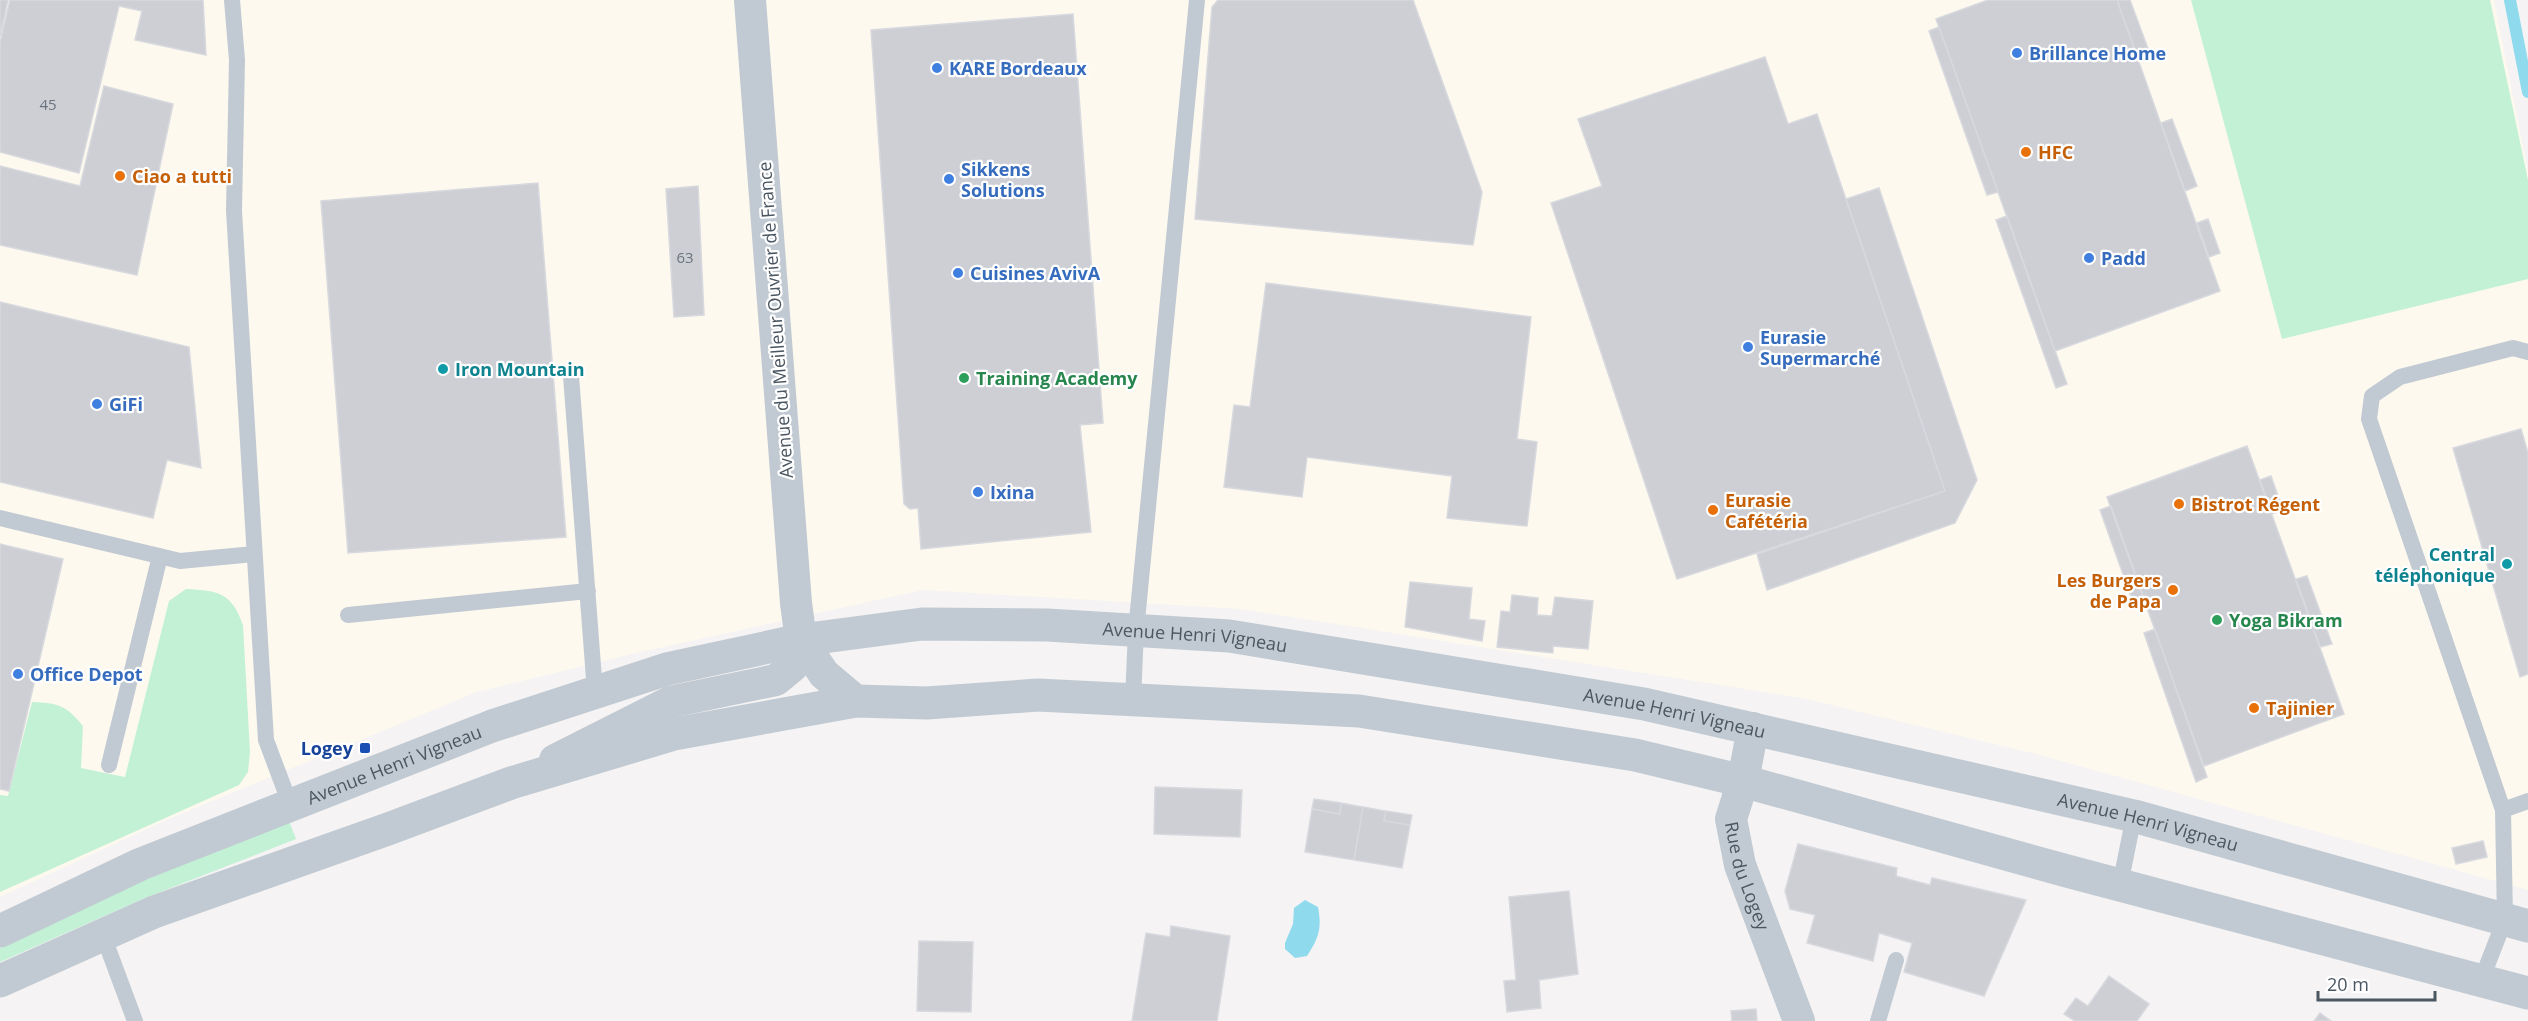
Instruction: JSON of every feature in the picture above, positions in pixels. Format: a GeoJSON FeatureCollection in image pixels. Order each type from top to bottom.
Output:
{"type":"FeatureCollection","features":[{"type":"Feature","properties":{"kind":"street","name":"Avenue du Meilleur Ouvrier de France"},"geometry":{"type":"LineString","coordinates":[[750,0],[796,603],[801,640]]}},
{"type":"Feature","properties":{"kind":"street","name":"Avenue Henri Vigneau"},"geometry":{"type":"LineString","coordinates":[[0,931],[141,864],[492,726],[667,669],[801,640],[922,624],[1047,625],[1229,636],[1644,704],[2134,816],[2516,923]]}},
{"type":"Feature","properties":{"kind":"street"},"geometry":{"type":"LineString","coordinates":[[801,640],[824,674],[856,701]]}},
{"type":"Feature","properties":{"kind":"street"},"geometry":{"type":"LineString","coordinates":[[511,783],[670,702],[776,680],[793,666],[801,640]]}},
{"type":"Feature","properties":{"kind":"street"},"geometry":{"type":"LineString","coordinates":[[0,981],[154,912],[388,830],[511,783],[674,734],[856,701],[927,703],[1038,695],[1359,711],[1635,755],[1743,781],[2120,885],[2528,993]]}},
{"type":"Feature","properties":{"kind":"street","name":"Rue du Logey"},"geometry":{"type":"LineString","coordinates":[[1753,728],[1743,781],[1731,819],[1740,865],[1798,1021]]}},
{"type":"Feature","properties":{"kind":"lane"},"geometry":{"type":"LineString","coordinates":[[232,0],[237,60],[234,211],[266,740],[290,804]]}},
{"type":"Feature","properties":{"kind":"lane"},"geometry":{"type":"LineString","coordinates":[[1133,700],[1136,631],[1197,0]]}},
{"type":"Feature","properties":{"kind":"lane"},"geometry":{"type":"LineString","coordinates":[[2481,981],[2516,923],[2503,810],[2369,419],[2372,396],[2400,377],[2513,348],[2528,352]]}},
{"type":"Feature","properties":{"kind":"lane"},"geometry":{"type":"LineString","coordinates":[[571,376],[596,692]]}},
{"type":"Feature","properties":{"kind":"lane"},"geometry":{"type":"LineString","coordinates":[[0,518],[180,561],[254,554]]}},
{"type":"Feature","properties":{"kind":"lane"},"geometry":{"type":"LineString","coordinates":[[109,765],[160,556]]}},
{"type":"Feature","properties":{"kind":"lane"},"geometry":{"type":"LineString","coordinates":[[348,615],[588,591]]}},
{"type":"Feature","properties":{"kind":"lane"},"geometry":{"type":"LineString","coordinates":[[2503,810],[2528,801]]}},
{"type":"Feature","properties":{"kind":"lane"},"geometry":{"type":"LineString","coordinates":[[2120,885],[2134,816]]}},
{"type":"Feature","properties":{"kind":"lane"},"geometry":{"type":"LineString","coordinates":[[103,935],[135,1021]]}},
{"type":"Feature","properties":{"kind":"lane"},"geometry":{"type":"LineString","coordinates":[[1878,1021],[1896,960]]}},
{"type":"Feature","properties":{"kind":"shaded area"},"geometry":{"type":"Polygon","coordinates":[[[0,0],[2494,0],[2528,172],[2528,890],[2036,754],[1802,698],[1241,609],[923,590],[636,653],[477,692],[166,820],[0,897],[0,0]]]}},
{"type":"Feature","properties":{"kind":"green space"},"geometry":{"type":"Polygon","coordinates":[[[2191,0],[2490,0],[2528,180],[2528,279],[2282,339],[2191,0]]]}},
{"type":"Feature","properties":{"kind":"green space"},"geometry":{"type":"Polygon","coordinates":[[[186,589],[222,595],[234,606],[243,625],[250,752],[248,772],[239,785],[0,892],[0,795],[8,796],[32,702],[61,706],[83,726],[81,768],[125,777],[169,601],[186,589]]]}},
{"type":"Feature","properties":{"kind":"green space"},"geometry":{"type":"Polygon","coordinates":[[[289,821],[296,839],[145,898],[0,962],[0,948],[35,930],[143,881],[289,821]]]}},
{"type":"Feature","properties":{"kind":"water"},"geometry":{"type":"Polygon","coordinates":[[[1305,900],[1318,907],[1320,921],[1318,933],[1307,956],[1295,958],[1285,949],[1285,943],[1293,924],[1294,908],[1305,900]]]}},
{"type":"Feature","properties":{"kind":"building"},"geometry":{"type":"Polygon","coordinates":[[[0,0],[8,0],[0,36],[0,0]]]}},
{"type":"Feature","properties":{"kind":"building"},"geometry":{"type":"Polygon","coordinates":[[[10,0],[203,0],[206,55],[135,40],[142,11],[119,6],[79,173],[0,152],[0,42],[10,0]]]}},
{"type":"Feature","properties":{"kind":"building"},"geometry":{"type":"Polygon","coordinates":[[[1218,0],[1413,0],[1482,192],[1473,245],[1195,219],[1212,7],[1218,0]]]}},
{"type":"Feature","properties":{"kind":"building"},"geometry":{"type":"Polygon","coordinates":[[[1988,0],[2117,0],[2220,291],[2055,351],[1936,19],[1988,0]]]}},
{"type":"Feature","properties":{"kind":"building"},"geometry":{"type":"Polygon","coordinates":[[[2117,0],[2130,0],[2150,54],[2138,58],[2117,0]]]}},
{"type":"Feature","properties":{"kind":"building"},"geometry":{"type":"Polygon","coordinates":[[[1073,14],[1103,423],[1080,425],[1091,532],[921,549],[918,508],[910,509],[904,504],[871,30],[1073,14]]]}},
{"type":"Feature","properties":{"kind":"building"},"geometry":{"type":"Polygon","coordinates":[[[1939,27],[1998,192],[1987,195],[1929,31],[1939,27]]]}},
{"type":"Feature","properties":{"kind":"building","name":"Eurasie Supermarché"},"geometry":{"type":"Polygon","coordinates":[[[1765,57],[1788,124],[1817,114],[1945,491],[1677,579],[1551,203],[1602,186],[1578,119],[1765,57]]]}},
{"type":"Feature","properties":{"kind":"building","name":"Ciao a tutti"},"geometry":{"type":"Polygon","coordinates":[[[104,86],[173,104],[137,275],[0,245],[0,166],[80,186],[104,86]]]}},
{"type":"Feature","properties":{"kind":"building"},"geometry":{"type":"Polygon","coordinates":[[[2172,119],[2197,186],[2185,191],[2161,123],[2172,119]]]}},
{"type":"Feature","properties":{"kind":"building","name":"Iron Mountain"},"geometry":{"type":"Polygon","coordinates":[[[538,183],[566,537],[348,553],[321,201],[538,183]]]}},
{"type":"Feature","properties":{"kind":"building"},"geometry":{"type":"Polygon","coordinates":[[[698,186],[704,315],[674,317],[666,189],[698,186]]]}},
{"type":"Feature","properties":{"kind":"building"},"geometry":{"type":"Polygon","coordinates":[[[1879,188],[1977,480],[1955,523],[1767,590],[1757,554],[1945,491],[1846,199],[1879,188]]]}},
{"type":"Feature","properties":{"kind":"building"},"geometry":{"type":"Polygon","coordinates":[[[2007,216],[2067,384],[2056,388],[1996,220],[2007,216]]]}},
{"type":"Feature","properties":{"kind":"building"},"geometry":{"type":"Polygon","coordinates":[[[2208,219],[2220,253],[2209,257],[2197,223],[2208,219]]]}},
{"type":"Feature","properties":{"kind":"building"},"geometry":{"type":"Polygon","coordinates":[[[1266,283],[1531,317],[1517,439],[1537,442],[1527,526],[1447,518],[1452,476],[1307,457],[1302,497],[1224,487],[1234,405],[1250,407],[1266,283]]]}},
{"type":"Feature","properties":{"kind":"building","name":"GiFi"},"geometry":{"type":"Polygon","coordinates":[[[0,302],[189,347],[201,468],[167,460],[153,518],[0,482],[0,302]]]}},
{"type":"Feature","properties":{"kind":"building","name":"Central téléphonique"},"geometry":{"type":"Polygon","coordinates":[[[2521,429],[2528,453],[2528,674],[2520,677],[2453,448],[2521,429]]]}},
{"type":"Feature","properties":{"kind":"building"},"geometry":{"type":"Polygon","coordinates":[[[2247,446],[2344,714],[2204,766],[2107,497],[2247,446]]]}},
{"type":"Feature","properties":{"kind":"building"},"geometry":{"type":"Polygon","coordinates":[[[2271,476],[2283,510],[2272,514],[2260,480],[2271,476]]]}},
{"type":"Feature","properties":{"kind":"building"},"geometry":{"type":"Polygon","coordinates":[[[2111,506],[2144,598],[2133,602],[2100,510],[2111,506]]]}},
{"type":"Feature","properties":{"kind":"building","name":"Office Depot"},"geometry":{"type":"Polygon","coordinates":[[[0,544],[63,559],[9,791],[0,789],[0,544]]]}},
{"type":"Feature","properties":{"kind":"building"},"geometry":{"type":"Polygon","coordinates":[[[2307,576],[2332,644],[2320,647],[2296,579],[2307,576]]]}},
{"type":"Feature","properties":{"kind":"building"},"geometry":{"type":"Polygon","coordinates":[[[1410,582],[1472,588],[1469,619],[1485,621],[1482,641],[1405,627],[1410,582]]]}},
{"type":"Feature","properties":{"kind":"building"},"geometry":{"type":"Polygon","coordinates":[[[1512,595],[1538,598],[1537,615],[1552,616],[1555,597],[1593,601],[1588,649],[1553,646],[1553,653],[1497,647],[1501,611],[1510,612],[1512,595]]]}},
{"type":"Feature","properties":{"kind":"building"},"geometry":{"type":"Polygon","coordinates":[[[2155,629],[2207,777],[2196,782],[2144,633],[2155,629]]]}},
{"type":"Feature","properties":{"kind":"building"},"geometry":{"type":"Polygon","coordinates":[[[1155,787],[1242,790],[1240,837],[1154,834],[1155,787]]]}},
{"type":"Feature","properties":{"kind":"building"},"geometry":{"type":"Polygon","coordinates":[[[1314,799],[1341,803],[1340,814],[1312,809],[1314,799]]]}},
{"type":"Feature","properties":{"kind":"building"},"geometry":{"type":"Polygon","coordinates":[[[1341,803],[1363,807],[1354,860],[1305,852],[1312,809],[1340,814],[1341,803]]]}},
{"type":"Feature","properties":{"kind":"building"},"geometry":{"type":"Polygon","coordinates":[[[1363,807],[1386,811],[1384,821],[1410,825],[1402,868],[1354,860],[1363,807]]]}},
{"type":"Feature","properties":{"kind":"building"},"geometry":{"type":"Polygon","coordinates":[[[1386,811],[1412,815],[1410,825],[1384,821],[1386,811]]]}},
{"type":"Feature","properties":{"kind":"building"},"geometry":{"type":"Polygon","coordinates":[[[2483,841],[2487,857],[2456,864],[2452,848],[2483,841]]]}},
{"type":"Feature","properties":{"kind":"building"},"geometry":{"type":"Polygon","coordinates":[[[1798,844],[1897,868],[1896,876],[1930,885],[1932,878],[2026,900],[1984,996],[1904,972],[1912,943],[1879,933],[1873,961],[1807,943],[1815,915],[1790,909],[1785,891],[1798,844]]]}},
{"type":"Feature","properties":{"kind":"building"},"geometry":{"type":"Polygon","coordinates":[[[1569,891],[1578,974],[1539,980],[1541,1008],[1507,1012],[1504,981],[1516,980],[1509,897],[1569,891]]]}},
{"type":"Feature","properties":{"kind":"building"},"geometry":{"type":"Polygon","coordinates":[[[1171,926],[1230,936],[1217,1021],[1132,1021],[1146,933],[1170,937],[1171,926]]]}},
{"type":"Feature","properties":{"kind":"building"},"geometry":{"type":"Polygon","coordinates":[[[919,941],[973,942],[971,1012],[917,1011],[919,941]]]}},
{"type":"Feature","properties":{"kind":"building"},"geometry":{"type":"Polygon","coordinates":[[[2109,976],[2149,1004],[2137,1021],[2075,1021],[2064,1014],[2076,998],[2088,1006],[2109,976]]]}},
{"type":"Feature","properties":{"kind":"building"},"geometry":{"type":"Polygon","coordinates":[[[1756,1009],[1757,1021],[1732,1021],[1731,1011],[1756,1009]]]}},
{"type":"Feature","properties":{"kind":"building"},"geometry":{"type":"Polygon","coordinates":[[[2320,1013],[2331,1021],[2314,1021],[2320,1013]]]}},
{"type":"Feature","properties":{"kind":"waterway"},"geometry":{"type":"LineString","coordinates":[[2510,0],[2528,92]]}},
{"type":"Feature","properties":{"kind":"place","name":"Brillance Home"},"geometry":{"type":"Point","coordinates":[2017,53]}},
{"type":"Feature","properties":{"kind":"place","name":"KARE Bordeaux"},"geometry":{"type":"Point","coordinates":[937,68]}},
{"type":"Feature","properties":{"kind":"place","name":"HFC"},"geometry":{"type":"Point","coordinates":[2026,152]}},
{"type":"Feature","properties":{"kind":"place","name":"Ciao a tutti"},"geometry":{"type":"Point","coordinates":[120,176]}},
{"type":"Feature","properties":{"kind":"place","name":"Sikkens Solutions"},"geometry":{"type":"Point","coordinates":[949,179]}},
{"type":"Feature","properties":{"kind":"place","name":"Padd"},"geometry":{"type":"Point","coordinates":[2089,258]}},
{"type":"Feature","properties":{"kind":"place","name":"Cuisines AvivA"},"geometry":{"type":"Point","coordinates":[958,273]}},
{"type":"Feature","properties":{"kind":"place","name":"Eurasie Supermarché"},"geometry":{"type":"Point","coordinates":[1748,347]}},
{"type":"Feature","properties":{"kind":"place","name":"Iron Mountain"},"geometry":{"type":"Point","coordinates":[443,369]}},
{"type":"Feature","properties":{"kind":"place","name":"Training Academy"},"geometry":{"type":"Point","coordinates":[964,378]}},
{"type":"Feature","properties":{"kind":"place","name":"GiFi"},"geometry":{"type":"Point","coordinates":[97,404]}},
{"type":"Feature","properties":{"kind":"place","name":"Ixina"},"geometry":{"type":"Point","coordinates":[978,492]}},
{"type":"Feature","properties":{"kind":"place","name":"Bistrot Régent"},"geometry":{"type":"Point","coordinates":[2179,504]}},
{"type":"Feature","properties":{"kind":"place","name":"Eurasie Cafétéria"},"geometry":{"type":"Point","coordinates":[1713,510]}},
{"type":"Feature","properties":{"kind":"place","name":"Central téléphonique"},"geometry":{"type":"Point","coordinates":[2507,564]}},
{"type":"Feature","properties":{"kind":"place","name":"Les Burgers de Papa"},"geometry":{"type":"Point","coordinates":[2173,590]}},
{"type":"Feature","properties":{"kind":"place","name":"Yoga Bikram"},"geometry":{"type":"Point","coordinates":[2217,620]}},
{"type":"Feature","properties":{"kind":"place","name":"Office Depot"},"geometry":{"type":"Point","coordinates":[18,674]}},
{"type":"Feature","properties":{"kind":"place","name":"Tajinier"},"geometry":{"type":"Point","coordinates":[2254,708]}},
{"type":"Feature","properties":{"kind":"place","name":"Logey"},"geometry":{"type":"Point","coordinates":[365,748]}}]}
